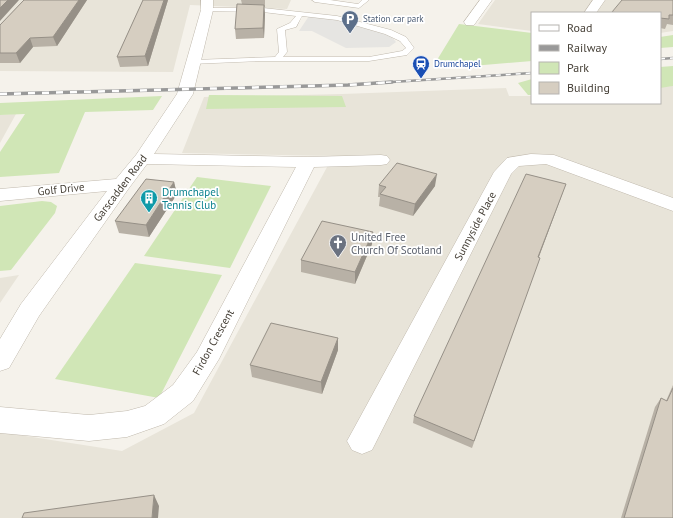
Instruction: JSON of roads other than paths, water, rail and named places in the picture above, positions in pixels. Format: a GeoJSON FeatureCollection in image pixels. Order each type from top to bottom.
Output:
{"type":"FeatureCollection","features":[{"type":"Feature","properties":{"kind":"street"},"geometry":{"type":"LineString","coordinates":[[470,22],[486,0]]}},
{"type":"Feature","properties":{"kind":"street"},"geometry":{"type":"LineString","coordinates":[[591,12],[599,0]]}},
{"type":"Feature","properties":{"kind":"street","name":"Garscadden Road"},"geometry":{"type":"LineString","coordinates":[[0,361],[30,310],[142,159],[185,94],[207,5]]}},
{"type":"Feature","properties":{"kind":"street","name":"Sunnyside Place"},"geometry":{"type":"LineString","coordinates":[[362,441],[503,172],[513,162],[531,158],[548,159],[673,205]]}},
{"type":"Feature","properties":{"kind":"street"},"geometry":{"type":"LineString","coordinates":[[142,159],[308,162],[381,160]]}},
{"type":"Feature","properties":{"kind":"street","name":"Firdon Crescent"},"geometry":{"type":"LineString","coordinates":[[0,420],[89,428],[127,424],[154,415],[183,393],[206,359],[308,162]]}},
{"type":"Feature","properties":{"kind":"street","name":"Golf Drive"},"geometry":{"type":"LineString","coordinates":[[0,195],[122,184]]}},
{"type":"Feature","properties":{"kind":"lane"},"geometry":{"type":"LineString","coordinates":[[315,0],[359,6],[366,0]]}},
{"type":"Feature","properties":{"kind":"lane"},"geometry":{"type":"LineString","coordinates":[[194,62],[369,59],[404,53],[410,48],[403,39],[388,32],[337,18],[301,12],[207,5]]}},
{"type":"Feature","properties":{"kind":"lane"},"geometry":{"type":"LineString","coordinates":[[277,60],[283,52],[280,29],[293,25],[301,12]]}},
{"type":"Feature","properties":{"kind":"railway"},"geometry":{"type":"LineString","coordinates":[[661,59],[673,58]]}},
{"type":"Feature","properties":{"kind":"railway"},"geometry":{"type":"LineString","coordinates":[[376,83],[531,73]]}},
{"type":"Feature","properties":{"kind":"railway"},"geometry":{"type":"LineString","coordinates":[[0,94],[348,85],[392,82]]}},
{"type":"Feature","properties":{"kind":"place","name":"Station car park"},"geometry":{"type":"Point","coordinates":[350,34]}},
{"type":"Feature","properties":{"kind":"place","name":"Drumchapel"},"geometry":{"type":"Point","coordinates":[421,79]}},
{"type":"Feature","properties":{"kind":"place","name":"Drumchapel Tennis Club"},"geometry":{"type":"Point","coordinates":[149,213]}},
{"type":"Feature","properties":{"kind":"place","name":"United Free Church Of Scotland"},"geometry":{"type":"Point","coordinates":[338,258]}}]}
